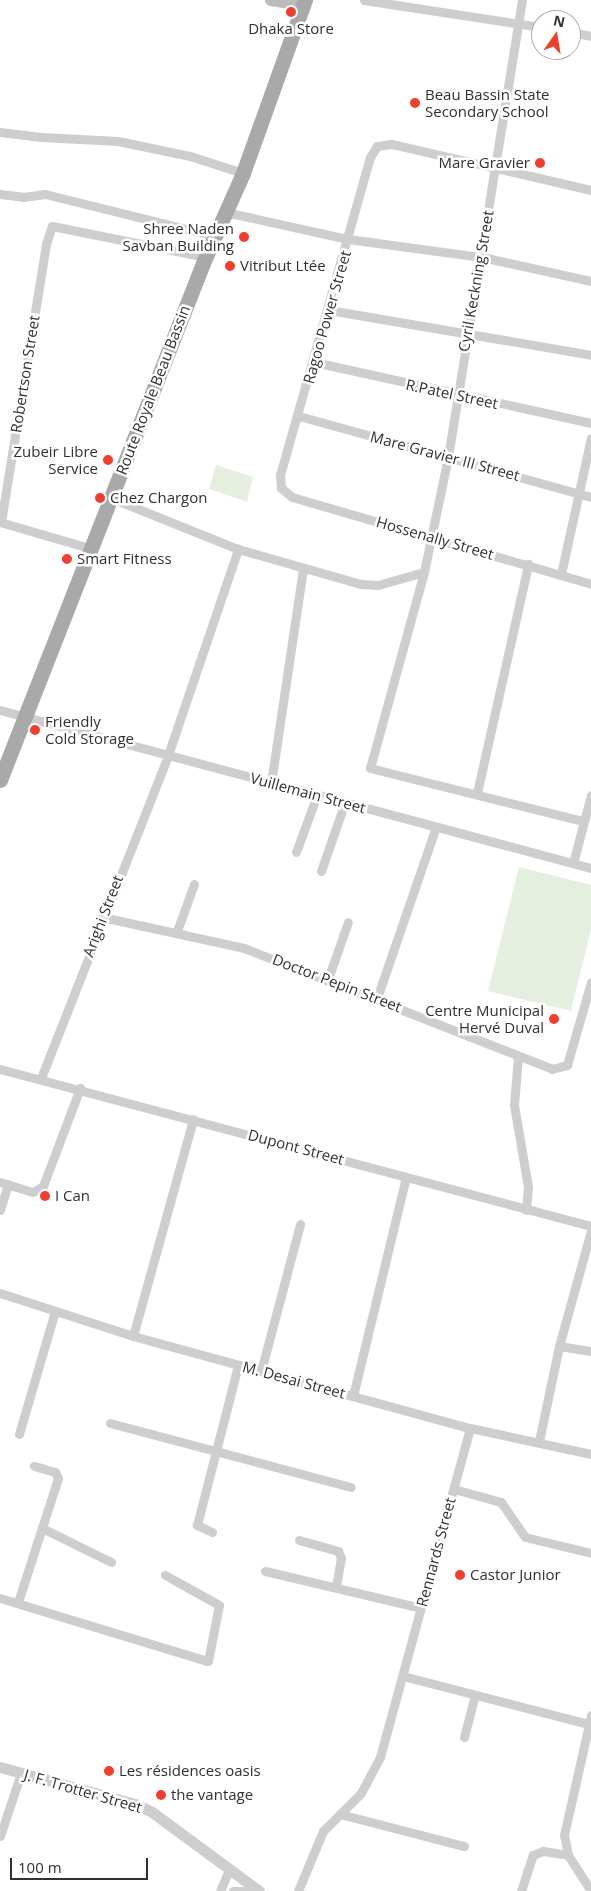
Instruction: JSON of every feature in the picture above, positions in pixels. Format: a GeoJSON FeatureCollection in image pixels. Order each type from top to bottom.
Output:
{"type":"FeatureCollection","features":[{"type":"Feature","properties":{"kind":"main road"},"geometry":{"type":"LineString","coordinates":[[271,0],[304,3]]}},
{"type":"Feature","properties":{"kind":"main road","name":"Route Royale Beau Bassin"},"geometry":{"type":"LineString","coordinates":[[0,780],[93,549],[111,498],[206,257],[243,173],[304,3]]}},
{"type":"Feature","properties":{"kind":"street"},"geometry":{"type":"LineString","coordinates":[[364,0],[531,25]]}},
{"type":"Feature","properties":{"kind":"street","name":"Cyril Keckning Street"},"geometry":{"type":"LineString","coordinates":[[477,793],[370,768],[424,572],[448,457],[456,396],[482,257],[522,0]]}},
{"type":"Feature","properties":{"kind":"street"},"geometry":{"type":"LineString","coordinates":[[0,132],[41,138],[118,141],[190,156],[243,173]]}},
{"type":"Feature","properties":{"kind":"street","name":"Ragoo Power Street"},"geometry":{"type":"LineString","coordinates":[[281,488],[280,474],[299,416],[370,157],[377,146],[390,144],[496,168]]}},
{"type":"Feature","properties":{"kind":"street"},"geometry":{"type":"LineString","coordinates":[[496,168],[591,190]]}},
{"type":"Feature","properties":{"kind":"street"},"geometry":{"type":"LineString","coordinates":[[0,194],[54,196],[215,236]]}},
{"type":"Feature","properties":{"kind":"street"},"geometry":{"type":"LineString","coordinates":[[225,212],[348,239],[482,257],[591,281]]}},
{"type":"Feature","properties":{"kind":"street","name":"Robertson Street"},"geometry":{"type":"LineString","coordinates":[[0,522],[46,244],[52,226],[206,257]]}},
{"type":"Feature","properties":{"kind":"street"},"geometry":{"type":"LineString","coordinates":[[329,310],[467,332],[591,355]]}},
{"type":"Feature","properties":{"kind":"street","name":"R.Patel Street"},"geometry":{"type":"LineString","coordinates":[[314,362],[456,396],[591,423]]}},
{"type":"Feature","properties":{"kind":"street","name":"Mare Gravier III Street"},"geometry":{"type":"LineString","coordinates":[[299,416],[591,497]]}},
{"type":"Feature","properties":{"kind":"street"},"geometry":{"type":"LineString","coordinates":[[561,574],[591,438]]}},
{"type":"Feature","properties":{"kind":"street","name":"Hossenally Street"},"geometry":{"type":"LineString","coordinates":[[281,488],[292,496],[591,584]]}},
{"type":"Feature","properties":{"kind":"street"},"geometry":{"type":"LineString","coordinates":[[111,498],[238,549],[361,584],[378,585],[424,572]]}},
{"type":"Feature","properties":{"kind":"street"},"geometry":{"type":"LineString","coordinates":[[0,522],[93,549]]}},
{"type":"Feature","properties":{"kind":"street","name":"Arighi Street"},"geometry":{"type":"LineString","coordinates":[[41,1078],[102,917],[168,755],[238,549]]}},
{"type":"Feature","properties":{"kind":"street"},"geometry":{"type":"LineString","coordinates":[[528,564],[477,793],[583,821]]}},
{"type":"Feature","properties":{"kind":"street"},"geometry":{"type":"LineString","coordinates":[[271,783],[303,568]]}},
{"type":"Feature","properties":{"kind":"street","name":"Vuillemain Street"},"geometry":{"type":"LineString","coordinates":[[0,710],[591,868]]}},
{"type":"Feature","properties":{"kind":"street"},"geometry":{"type":"LineString","coordinates":[[573,863],[591,795]]}},
{"type":"Feature","properties":{"kind":"street"},"geometry":{"type":"LineString","coordinates":[[296,852],[317,796]]}},
{"type":"Feature","properties":{"kind":"street"},"geometry":{"type":"LineString","coordinates":[[322,871],[345,802]]}},
{"type":"Feature","properties":{"kind":"street"},"geometry":{"type":"LineString","coordinates":[[377,998],[436,827]]}},
{"type":"Feature","properties":{"kind":"street"},"geometry":{"type":"LineString","coordinates":[[177,932],[194,884]]}},
{"type":"Feature","properties":{"kind":"street","name":"Doctor Pepin Street"},"geometry":{"type":"LineString","coordinates":[[102,917],[244,948],[377,998],[552,1070],[567,1065],[591,982]]}},
{"type":"Feature","properties":{"kind":"street"},"geometry":{"type":"LineString","coordinates":[[328,979],[348,922]]}},
{"type":"Feature","properties":{"kind":"street"},"geometry":{"type":"LineString","coordinates":[[518,1057],[514,1105],[528,1187],[526,1210]]}},
{"type":"Feature","properties":{"kind":"street","name":"Dupont Street"},"geometry":{"type":"LineString","coordinates":[[0,1069],[80,1088],[526,1210],[591,1226]]}},
{"type":"Feature","properties":{"kind":"street"},"geometry":{"type":"LineString","coordinates":[[0,1210],[4,1183],[33,1192],[43,1186],[80,1088]]}},
{"type":"Feature","properties":{"kind":"street"},"geometry":{"type":"LineString","coordinates":[[134,1336],[193,1119]]}},
{"type":"Feature","properties":{"kind":"street"},"geometry":{"type":"LineString","coordinates":[[353,1396],[406,1176]]}},
{"type":"Feature","properties":{"kind":"street"},"geometry":{"type":"LineString","coordinates":[[261,1371],[300,1224]]}},
{"type":"Feature","properties":{"kind":"street"},"geometry":{"type":"LineString","coordinates":[[539,1441],[559,1346],[591,1231]]}},
{"type":"Feature","properties":{"kind":"street"},"geometry":{"type":"LineString","coordinates":[[0,1303],[2,1293]]}},
{"type":"Feature","properties":{"kind":"street","name":"M. Desai Street"},"geometry":{"type":"LineString","coordinates":[[2,1293],[134,1336],[238,1365],[470,1428],[539,1441],[591,1454]]}},
{"type":"Feature","properties":{"kind":"street"},"geometry":{"type":"LineString","coordinates":[[19,1434],[55,1311]]}},
{"type":"Feature","properties":{"kind":"street"},"geometry":{"type":"LineString","coordinates":[[559,1346],[591,1351]]}},
{"type":"Feature","properties":{"kind":"street"},"geometry":{"type":"LineString","coordinates":[[212,1532],[197,1525],[238,1365]]}},
{"type":"Feature","properties":{"kind":"street"},"geometry":{"type":"LineString","coordinates":[[110,1422],[218,1449],[352,1487]]}},
{"type":"Feature","properties":{"kind":"street","name":"Rennards Street"},"geometry":{"type":"LineString","coordinates":[[298,1891],[316,1843],[371,1776],[403,1676],[470,1428]]}},
{"type":"Feature","properties":{"kind":"street"},"geometry":{"type":"LineString","coordinates":[[18,1602],[58,1478],[56,1472],[34,1466]]}},
{"type":"Feature","properties":{"kind":"street"},"geometry":{"type":"LineString","coordinates":[[454,1489],[501,1502],[525,1537],[591,1553]]}},
{"type":"Feature","properties":{"kind":"street"},"geometry":{"type":"LineString","coordinates":[[42,1528],[111,1562]]}},
{"type":"Feature","properties":{"kind":"street"},"geometry":{"type":"LineString","coordinates":[[299,1540],[338,1550],[341,1558],[336,1587]]}},
{"type":"Feature","properties":{"kind":"street"},"geometry":{"type":"LineString","coordinates":[[265,1570],[421,1608]]}},
{"type":"Feature","properties":{"kind":"street"},"geometry":{"type":"LineString","coordinates":[[0,1598],[208,1661],[219,1605],[165,1575]]}},
{"type":"Feature","properties":{"kind":"street"},"geometry":{"type":"LineString","coordinates":[[403,1676],[475,1695],[590,1719],[565,1824],[568,1855],[591,1891]]}},
{"type":"Feature","properties":{"kind":"street"},"geometry":{"type":"LineString","coordinates":[[464,1738],[475,1695]]}},
{"type":"Feature","properties":{"kind":"street","name":"J. F. Trotter Street"},"geometry":{"type":"LineString","coordinates":[[0,1767],[135,1804],[152,1812],[259,1891]]}},
{"type":"Feature","properties":{"kind":"street"},"geometry":{"type":"LineString","coordinates":[[0,1836],[22,1773]]}},
{"type":"Feature","properties":{"kind":"street"},"geometry":{"type":"LineString","coordinates":[[340,1814],[464,1846]]}},
{"type":"Feature","properties":{"kind":"street"},"geometry":{"type":"LineString","coordinates":[[521,1891],[533,1855],[543,1851],[568,1855]]}},
{"type":"Feature","properties":{"kind":"street"},"geometry":{"type":"LineString","coordinates":[[220,1891],[229,1870]]}},
{"type":"Feature","properties":{"kind":"street"},"geometry":{"type":"LineString","coordinates":[[234,1891],[251,1891]]}},
{"type":"Feature","properties":{"kind":"green space"},"geometry":{"type":"Polygon","coordinates":[[[216,465],[253,477],[247,502],[209,489],[216,465]]]}},
{"type":"Feature","properties":{"kind":"green space"},"geometry":{"type":"Polygon","coordinates":[[[519,867],[591,885],[591,930],[571,1011],[488,991],[519,867]]]}},
{"type":"Feature","properties":{"kind":"place","name":"Dhaka Store"},"geometry":{"type":"Point","coordinates":[291,12]}},
{"type":"Feature","properties":{"kind":"place","name":"Beau Bassin State Secondary School"},"geometry":{"type":"Point","coordinates":[415,103]}},
{"type":"Feature","properties":{"kind":"place","name":"Mare Gravier"},"geometry":{"type":"Point","coordinates":[540,163]}},
{"type":"Feature","properties":{"kind":"place","name":"Shree Naden Savban Building"},"geometry":{"type":"Point","coordinates":[244,237]}},
{"type":"Feature","properties":{"kind":"place","name":"Vitribut Ltée"},"geometry":{"type":"Point","coordinates":[230,266]}},
{"type":"Feature","properties":{"kind":"place","name":"Zubeir Libre Service"},"geometry":{"type":"Point","coordinates":[108,460]}},
{"type":"Feature","properties":{"kind":"place","name":"Chez Chargon"},"geometry":{"type":"Point","coordinates":[100,498]}},
{"type":"Feature","properties":{"kind":"place","name":"Smart Fitness"},"geometry":{"type":"Point","coordinates":[67,559]}},
{"type":"Feature","properties":{"kind":"place","name":"Friendly Cold Storage"},"geometry":{"type":"Point","coordinates":[35,730]}},
{"type":"Feature","properties":{"kind":"place","name":"Centre Municipal Hervé Duval"},"geometry":{"type":"Point","coordinates":[554,1019]}},
{"type":"Feature","properties":{"kind":"place","name":"I Can"},"geometry":{"type":"Point","coordinates":[45,1196]}},
{"type":"Feature","properties":{"kind":"place","name":"Castor Junior"},"geometry":{"type":"Point","coordinates":[460,1575]}},
{"type":"Feature","properties":{"kind":"place","name":"Les résidences oasis"},"geometry":{"type":"Point","coordinates":[109,1771]}},
{"type":"Feature","properties":{"kind":"place","name":"the vantage"},"geometry":{"type":"Point","coordinates":[161,1795]}}]}
